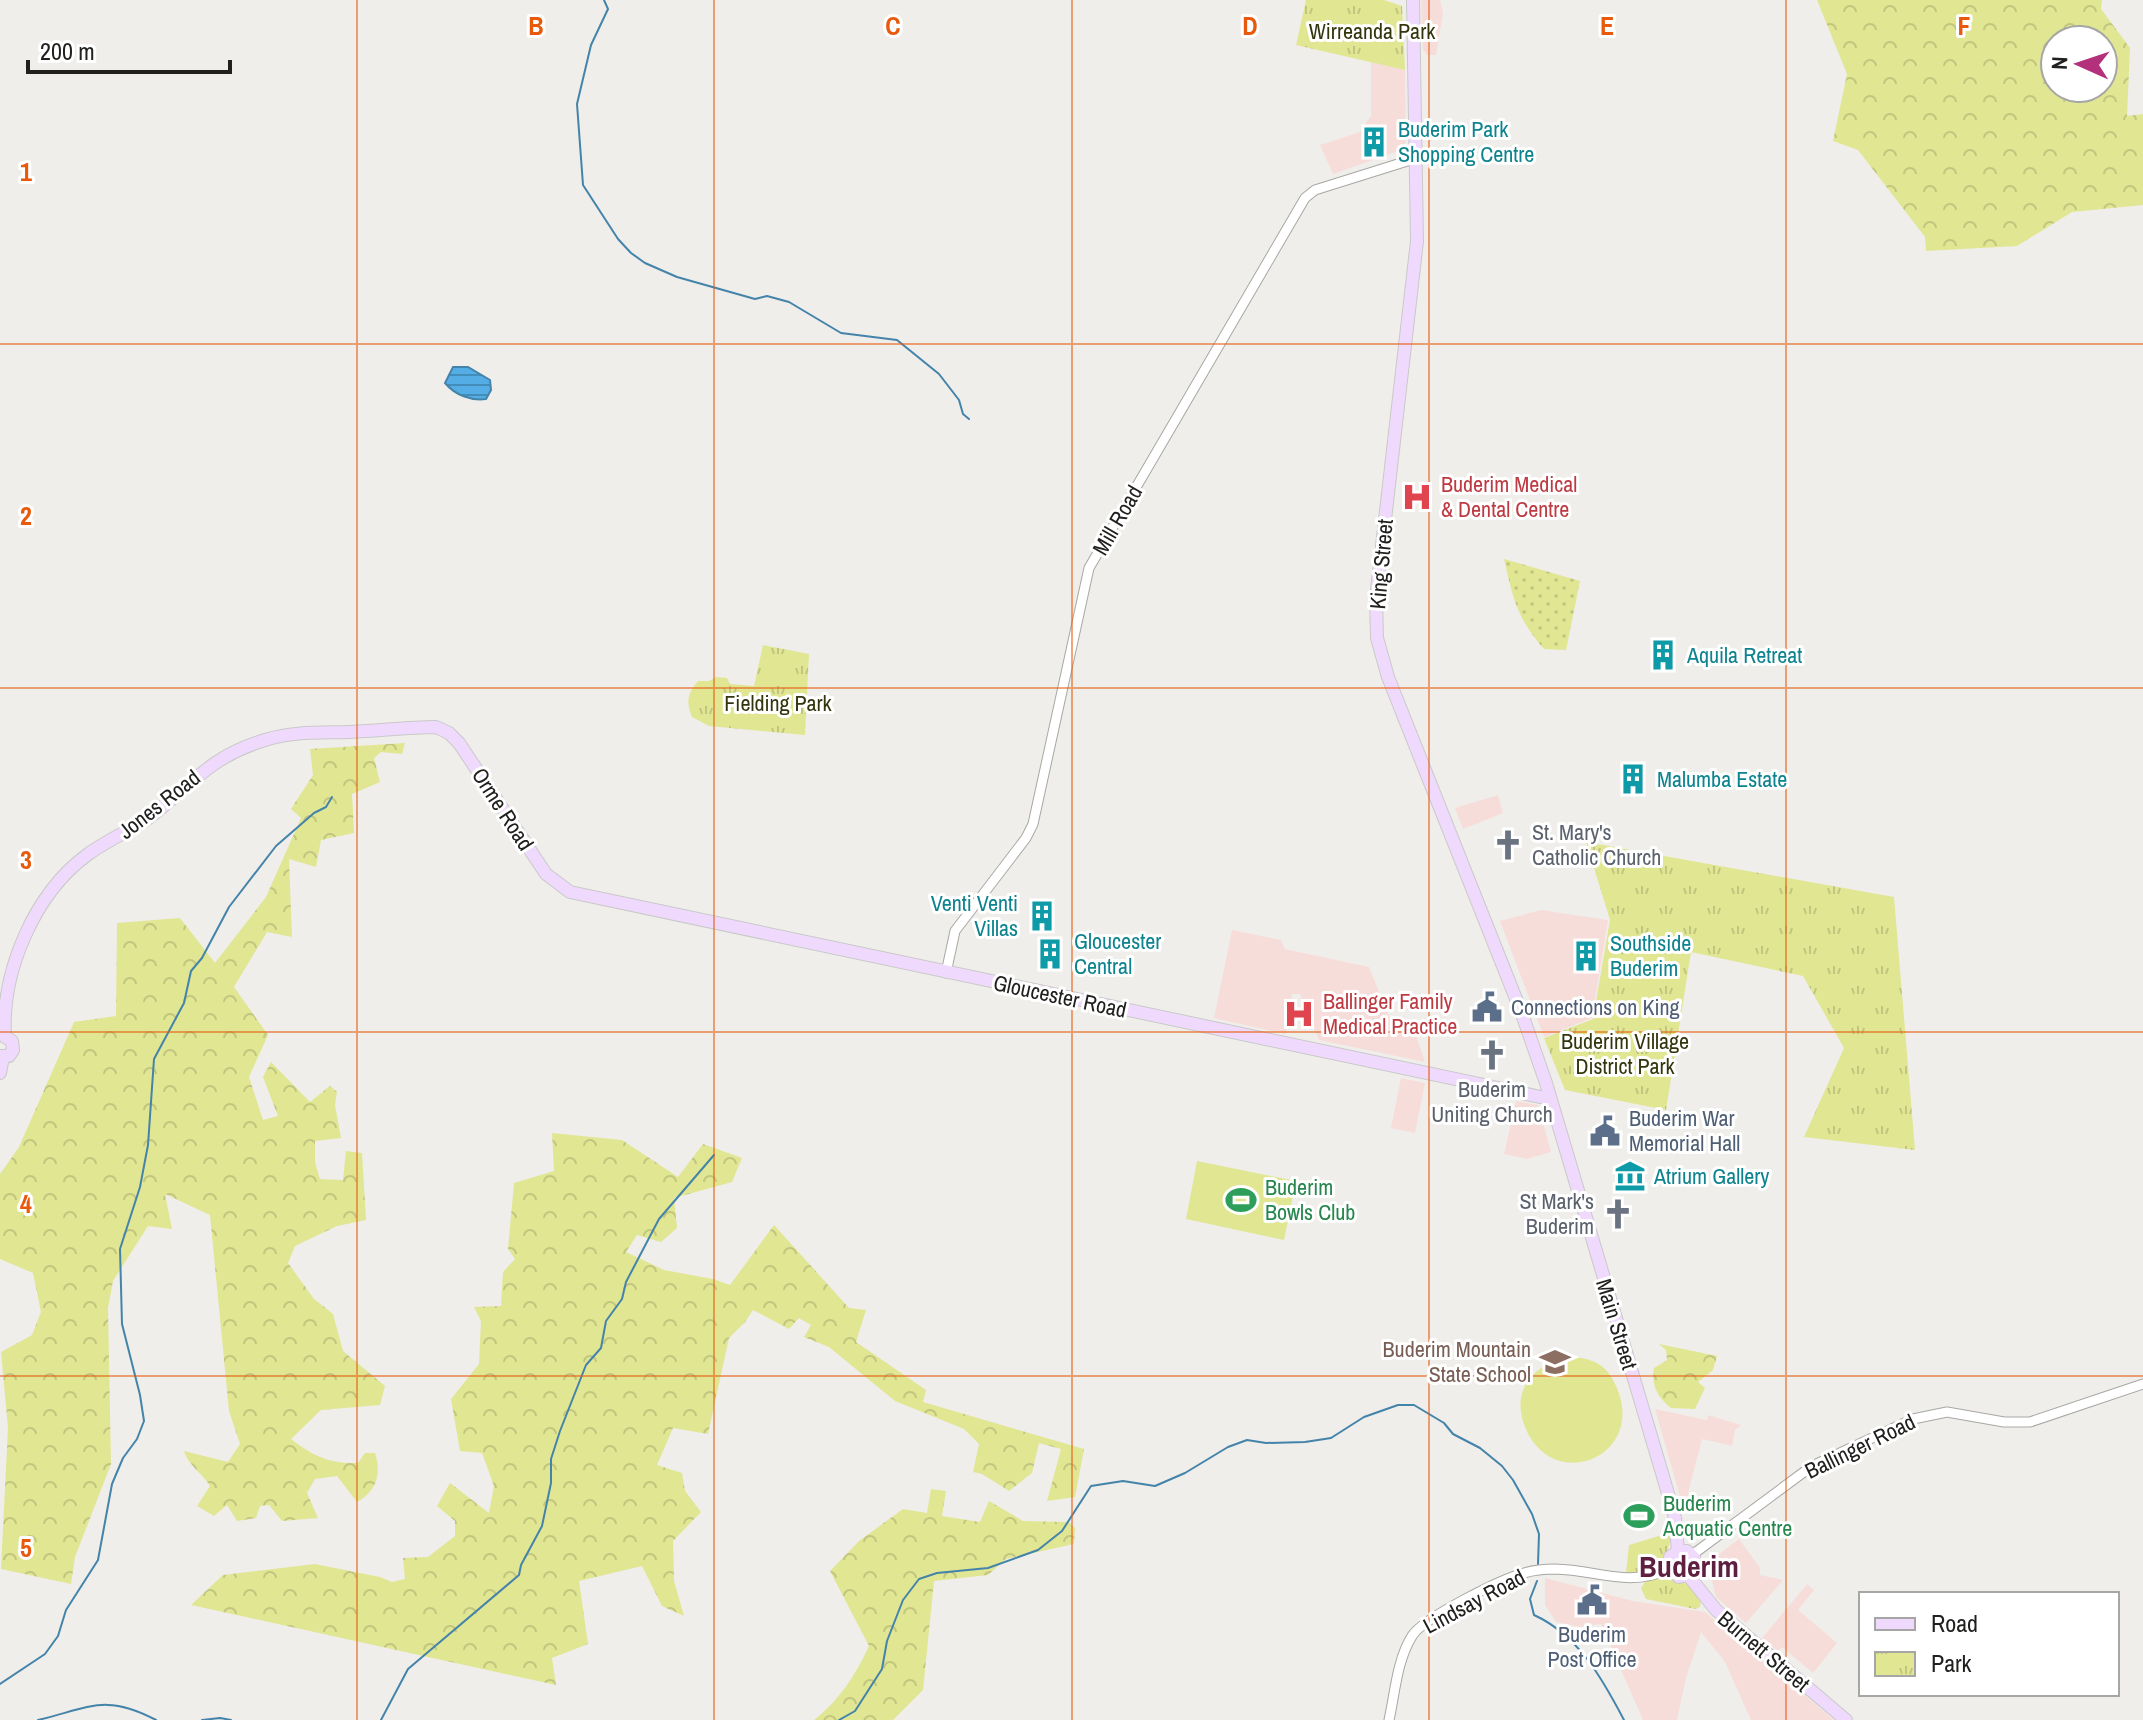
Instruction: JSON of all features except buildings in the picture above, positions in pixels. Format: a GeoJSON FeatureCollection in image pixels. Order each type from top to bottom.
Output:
{"type":"FeatureCollection","features":[{"type":"Feature","properties":{"kind":"main road","name":"King Street"},"geometry":{"type":"LineString","coordinates":[[1413,0],[1417,241],[1376,598],[1377,638],[1388,677],[1522,1014],[1550,1099]]}},
{"type":"Feature","properties":{"kind":"main road","name":"Orme Road"},"geometry":{"type":"LineString","coordinates":[[436,727],[449,733],[459,743],[546,874],[570,892]]}},
{"type":"Feature","properties":{"kind":"main road","name":"Jones Road"},"geometry":{"type":"LineString","coordinates":[[2,1056],[10,1054],[14,1048],[12,1041],[2,1038],[10,982],[28,929],[51,891],[89,853],[151,815],[209,765],[250,745],[290,734],[436,727]]}},
{"type":"Feature","properties":{"kind":"main road","name":"Gloucester Road"},"geometry":{"type":"LineString","coordinates":[[570,892],[1550,1099]]}},
{"type":"Feature","properties":{"kind":"main road"},"geometry":{"type":"LineString","coordinates":[[0,1073],[2,1056]]}},
{"type":"Feature","properties":{"kind":"main road","name":"Main Street"},"geometry":{"type":"LineString","coordinates":[[1550,1099],[1675,1518],[1678,1551]]}},
{"type":"Feature","properties":{"kind":"main road"},"geometry":{"type":"LineString","coordinates":[[1678,1551],[1687,1551],[1692,1555],[1695,1568],[1688,1575],[1679,1577],[1670,1569],[1670,1557],[1678,1551]]}},
{"type":"Feature","properties":{"kind":"main road","name":"Burnett Street"},"geometry":{"type":"LineString","coordinates":[[1688,1575],[1716,1610],[1846,1720]]}},
{"type":"Feature","properties":{"kind":"street","name":"Mill Road"},"geometry":{"type":"LineString","coordinates":[[946,973],[955,931],[1026,838],[1033,824],[1089,568],[1305,198],[1315,190],[1417,158]]}},
{"type":"Feature","properties":{"kind":"street","name":"Ballinger Road"},"geometry":{"type":"LineString","coordinates":[[1692,1555],[1812,1466],[1913,1419],[1947,1412],[2004,1422],[2030,1422],[2143,1384]]}},
{"type":"Feature","properties":{"kind":"street","name":"Lindsay Road"},"geometry":{"type":"LineString","coordinates":[[1389,1720],[1411,1637],[1422,1625],[1458,1605],[1532,1570],[1570,1570],[1633,1580],[1670,1569]]}},
{"type":"Feature","properties":{"kind":"shaded area"},"geometry":{"type":"Polygon","coordinates":[[[1421,0],[1440,0],[1443,13],[1436,55],[1427,55],[1423,49],[1421,0]]]}},
{"type":"Feature","properties":{"kind":"shaded area"},"geometry":{"type":"Polygon","coordinates":[[[1371,62],[1405,70],[1406,143],[1401,150],[1333,174],[1320,145],[1360,132],[1371,116],[1371,62]]]}},
{"type":"Feature","properties":{"kind":"shaded area"},"geometry":{"type":"Polygon","coordinates":[[[1498,795],[1503,813],[1463,829],[1455,808],[1498,795]]]}},
{"type":"Feature","properties":{"kind":"shaded area"},"geometry":{"type":"Polygon","coordinates":[[[1541,910],[1608,920],[1592,1018],[1544,1037],[1500,921],[1541,910]]]}},
{"type":"Feature","properties":{"kind":"shaded area"},"geometry":{"type":"Polygon","coordinates":[[[1232,930],[1281,940],[1285,949],[1369,967],[1390,1019],[1411,1020],[1425,1062],[1319,1040],[1300,994],[1292,994],[1286,1034],[1214,1018],[1232,930]]]}},
{"type":"Feature","properties":{"kind":"shaded area"},"geometry":{"type":"Polygon","coordinates":[[[1401,1078],[1425,1083],[1415,1133],[1391,1128],[1401,1078]]]}},
{"type":"Feature","properties":{"kind":"shaded area"},"geometry":{"type":"Polygon","coordinates":[[[1516,1101],[1538,1105],[1551,1152],[1527,1159],[1504,1154],[1516,1101]]]}},
{"type":"Feature","properties":{"kind":"shaded area"},"geometry":{"type":"Polygon","coordinates":[[[1655,1409],[1707,1420],[1708,1415],[1741,1425],[1735,1430],[1732,1446],[1702,1439],[1683,1507],[1655,1409]]]}},
{"type":"Feature","properties":{"kind":"shaded area"},"geometry":{"type":"Polygon","coordinates":[[[1739,1539],[1760,1568],[1760,1575],[1783,1580],[1746,1623],[1716,1597],[1709,1570],[1714,1558],[1739,1539]]]}},
{"type":"Feature","properties":{"kind":"shaded area"},"geometry":{"type":"Polygon","coordinates":[[[1545,1578],[1633,1601],[1705,1612],[1834,1720],[1751,1720],[1725,1662],[1701,1632],[1677,1720],[1643,1720],[1601,1624],[1580,1627],[1556,1622],[1545,1605],[1545,1578]]]}},
{"type":"Feature","properties":{"kind":"shaded area"},"geometry":{"type":"Polygon","coordinates":[[[1807,1584],[1814,1590],[1798,1610],[1837,1643],[1813,1673],[1782,1647],[1778,1651],[1762,1638],[1807,1584]]]}},
{"type":"Feature","properties":{"kind":"green space","name":"Wirreanda Park"},"geometry":{"type":"Polygon","coordinates":[[[1306,0],[1384,0],[1402,6],[1405,70],[1296,45],[1306,0]]]}},
{"type":"Feature","properties":{"kind":"green space"},"geometry":{"type":"Polygon","coordinates":[[[1817,0],[2102,0],[2101,9],[2112,24],[2039,24],[2039,104],[2119,104],[2119,33],[2130,48],[2127,116],[2143,114],[2143,205],[2072,212],[2017,246],[1926,251],[1925,237],[1858,150],[1833,141],[1847,74],[1817,0]]]}},
{"type":"Feature","properties":{"kind":"green space"},"geometry":{"type":"Polygon","coordinates":[[[1504,559],[1580,581],[1566,650],[1544,649],[1528,627],[1513,596],[1504,559]]]}},
{"type":"Feature","properties":{"kind":"green space","name":"Fielding Park"},"geometry":{"type":"Polygon","coordinates":[[[763,645],[809,654],[805,735],[709,726],[692,717],[689,698],[698,681],[716,677],[727,678],[730,684],[754,686],[763,645]]]}},
{"type":"Feature","properties":{"kind":"green space"},"geometry":{"type":"Polygon","coordinates":[[[405,743],[402,754],[381,752],[374,758],[380,782],[352,794],[354,833],[321,840],[316,867],[289,859],[292,937],[267,932],[234,987],[268,1035],[249,1077],[263,1120],[278,1116],[263,1077],[271,1062],[310,1102],[330,1086],[337,1092],[335,1105],[341,1138],[315,1141],[315,1162],[320,1179],[343,1180],[346,1151],[362,1153],[366,1220],[337,1226],[295,1246],[288,1263],[314,1299],[333,1314],[343,1351],[385,1386],[380,1405],[321,1410],[291,1439],[314,1454],[339,1462],[358,1463],[365,1453],[375,1453],[378,1468],[376,1482],[369,1493],[357,1502],[337,1476],[315,1479],[307,1493],[318,1518],[282,1521],[269,1505],[260,1506],[256,1518],[237,1521],[227,1505],[214,1516],[197,1506],[210,1486],[184,1451],[228,1462],[240,1444],[229,1411],[210,1215],[165,1194],[172,1229],[148,1226],[113,1281],[108,1308],[111,1464],[75,1557],[71,1584],[1,1569],[8,1428],[1,1352],[32,1335],[41,1312],[33,1273],[0,1259],[0,1174],[19,1147],[74,1022],[116,1016],[117,923],[180,918],[215,963],[266,897],[301,818],[291,809],[313,775],[310,749],[405,743]]]}},
{"type":"Feature","properties":{"kind":"green space","name":"Buderim Village District Park"},"geometry":{"type":"Polygon","coordinates":[[[1586,842],[1894,897],[1915,1150],[1804,1137],[1844,1048],[1803,976],[1691,952],[1666,1110],[1565,1090],[1544,1038],[1593,1019],[1610,920],[1586,842]]]}},
{"type":"Feature","properties":{"kind":"green space"},"geometry":{"type":"Polygon","coordinates":[[[552,1133],[622,1140],[678,1177],[703,1144],[742,1158],[732,1182],[674,1198],[677,1228],[661,1242],[637,1235],[626,1252],[664,1270],[730,1285],[774,1225],[849,1308],[866,1310],[856,1342],[926,1390],[923,1402],[1084,1449],[1075,1497],[1047,1501],[1061,1449],[1039,1443],[1032,1473],[1009,1491],[982,1474],[973,1472],[979,1444],[964,1429],[895,1401],[829,1347],[804,1337],[811,1325],[799,1318],[789,1329],[753,1310],[729,1338],[708,1434],[673,1428],[657,1465],[682,1473],[685,1491],[701,1512],[673,1541],[674,1581],[684,1616],[662,1606],[642,1566],[579,1581],[588,1644],[552,1658],[556,1685],[191,1605],[223,1575],[315,1564],[392,1582],[405,1579],[403,1558],[428,1557],[455,1536],[455,1521],[437,1506],[450,1483],[489,1513],[494,1486],[482,1453],[460,1451],[451,1399],[479,1364],[481,1321],[474,1307],[501,1306],[503,1272],[515,1259],[508,1249],[514,1183],[554,1171],[552,1133]]]}},
{"type":"Feature","properties":{"kind":"green space","name":"Buderim Bowls Club"},"geometry":{"type":"Polygon","coordinates":[[[1197,1161],[1296,1181],[1284,1240],[1186,1219],[1197,1161]]]}},
{"type":"Feature","properties":{"kind":"green space"},"geometry":{"type":"Polygon","coordinates":[[[1659,1344],[1717,1356],[1713,1370],[1698,1382],[1705,1388],[1695,1409],[1671,1408],[1656,1391],[1654,1368],[1667,1360],[1666,1350],[1659,1344]]]}},
{"type":"Feature","properties":{"kind":"green space"},"geometry":{"type":"Polygon","coordinates":[[[1569,1356],[1592,1361],[1608,1372],[1616,1386],[1622,1411],[1619,1432],[1608,1448],[1593,1459],[1574,1463],[1555,1459],[1538,1448],[1525,1427],[1521,1413],[1523,1390],[1528,1381],[1545,1366],[1569,1356]]]}},
{"type":"Feature","properties":{"kind":"green space"},"geometry":{"type":"Polygon","coordinates":[[[931,1489],[946,1491],[942,1516],[980,1522],[989,1501],[1023,1521],[1069,1522],[1075,1528],[1074,1544],[1006,1559],[988,1575],[934,1581],[923,1690],[893,1720],[814,1720],[846,1686],[869,1646],[830,1571],[859,1541],[903,1509],[927,1513],[931,1489]]]}},
{"type":"Feature","properties":{"kind":"green space"},"geometry":{"type":"Polygon","coordinates":[[[1666,1529],[1671,1529],[1670,1539],[1660,1563],[1646,1572],[1626,1573],[1629,1545],[1662,1535],[1666,1529]]]}},
{"type":"Feature","properties":{"kind":"green space"},"geometry":{"type":"Polygon","coordinates":[[[1662,1577],[1688,1584],[1701,1600],[1700,1607],[1695,1609],[1646,1599],[1641,1588],[1645,1582],[1662,1577]]]}},
{"type":"Feature","properties":{"kind":"water"},"geometry":{"type":"Polygon","coordinates":[[[453,367],[468,367],[490,380],[491,390],[486,399],[464,396],[449,387],[445,383],[453,367]]]}},
{"type":"Feature","properties":{"kind":"waterway"},"geometry":{"type":"LineString","coordinates":[[604,0],[608,9],[591,45],[577,104],[583,185],[618,239],[645,263],[677,277],[755,299],[767,296],[789,302],[841,333],[897,340],[939,374],[969,419]]}},
{"type":"Feature","properties":{"kind":"waterway"},"geometry":{"type":"LineString","coordinates":[[0,1684],[45,1654],[58,1636],[66,1610],[98,1560],[112,1484],[144,1421],[122,1324],[120,1249],[140,1187],[148,1145],[154,1059],[184,1003],[191,971],[202,958],[229,907],[276,846],[314,813],[326,807],[332,797]]}},
{"type":"Feature","properties":{"kind":"waterway"},"geometry":{"type":"LineString","coordinates":[[381,1720],[408,1669],[519,1575],[521,1565],[542,1526],[551,1483],[551,1459],[560,1431],[586,1365],[601,1348],[606,1321],[622,1299],[626,1282],[659,1219],[714,1155]]}},
{"type":"Feature","properties":{"kind":"waterway"},"geometry":{"type":"LineString","coordinates":[[839,1720],[855,1711],[882,1669],[887,1641],[903,1600],[919,1579],[937,1573],[988,1568],[1038,1550],[1062,1531],[1091,1486],[1123,1481],[1155,1486],[1247,1440],[1266,1443],[1331,1438],[1364,1417],[1398,1405],[1414,1405],[1502,1466],[1532,1514],[1539,1534],[1538,1564]]}},
{"type":"Feature","properties":{"kind":"waterway"},"geometry":{"type":"LineString","coordinates":[[1537,1581],[1530,1599],[1534,1615],[1564,1634],[1576,1646],[1607,1689],[1624,1720]]}},
{"type":"Feature","properties":{"kind":"waterway"},"geometry":{"type":"LineString","coordinates":[[38,1720],[97,1705],[124,1707],[156,1720]]}},
{"type":"Feature","properties":{"kind":"waterway"},"geometry":{"type":"LineString","coordinates":[[202,1720],[231,1720]]}},
{"type":"Feature","properties":{"kind":"place","name":"Buderim Park Shopping Centre"},"geometry":{"type":"Point","coordinates":[1374,142]}},
{"type":"Feature","properties":{"kind":"place","name":"Buderim Medical & Dental Centre"},"geometry":{"type":"Point","coordinates":[1417,497]}},
{"type":"Feature","properties":{"kind":"place","name":"Aquila Retreat"},"geometry":{"type":"Point","coordinates":[1663,655]}},
{"type":"Feature","properties":{"kind":"place","name":"Malumba Estate"},"geometry":{"type":"Point","coordinates":[1633,779]}},
{"type":"Feature","properties":{"kind":"place","name":"St. Mary's Catholic Church"},"geometry":{"type":"Point","coordinates":[1508,845]}},
{"type":"Feature","properties":{"kind":"place","name":"Venti Venti Villas"},"geometry":{"type":"Point","coordinates":[1042,916]}},
{"type":"Feature","properties":{"kind":"place","name":"Gloucester Central"},"geometry":{"type":"Point","coordinates":[1050,954]}},
{"type":"Feature","properties":{"kind":"place","name":"Southside Buderim"},"geometry":{"type":"Point","coordinates":[1586,956]}},
{"type":"Feature","properties":{"kind":"place","name":"Connections on King"},"geometry":{"type":"Point","coordinates":[1487,1007]}},
{"type":"Feature","properties":{"kind":"place","name":"Ballinger Family Medical Practice"},"geometry":{"type":"Point","coordinates":[1299,1014]}},
{"type":"Feature","properties":{"kind":"place","name":"Buderim Uniting Church"},"geometry":{"type":"Point","coordinates":[1492,1055]}},
{"type":"Feature","properties":{"kind":"place","name":"Buderim War Memorial Hall"},"geometry":{"type":"Point","coordinates":[1605,1131]}},
{"type":"Feature","properties":{"kind":"place","name":"Atrium Gallery"},"geometry":{"type":"Point","coordinates":[1630,1176]}},
{"type":"Feature","properties":{"kind":"place","name":"Buderim Bowls Club"},"geometry":{"type":"Point","coordinates":[1241,1200]}},
{"type":"Feature","properties":{"kind":"place","name":"St Mark's Buderim"},"geometry":{"type":"Point","coordinates":[1618,1214]}},
{"type":"Feature","properties":{"kind":"place","name":"Buderim Mountain State School"},"geometry":{"type":"Point","coordinates":[1555,1362]}},
{"type":"Feature","properties":{"kind":"place","name":"Buderim Acquatic Centre"},"geometry":{"type":"Point","coordinates":[1639,1516]}},
{"type":"Feature","properties":{"kind":"place","name":"Buderim Post Office"},"geometry":{"type":"Point","coordinates":[1592,1600]}},
{"type":"Feature","properties":{"kind":"district","name":"Buderim"},"geometry":{"type":"Point","coordinates":[1689,1567]}}]}
